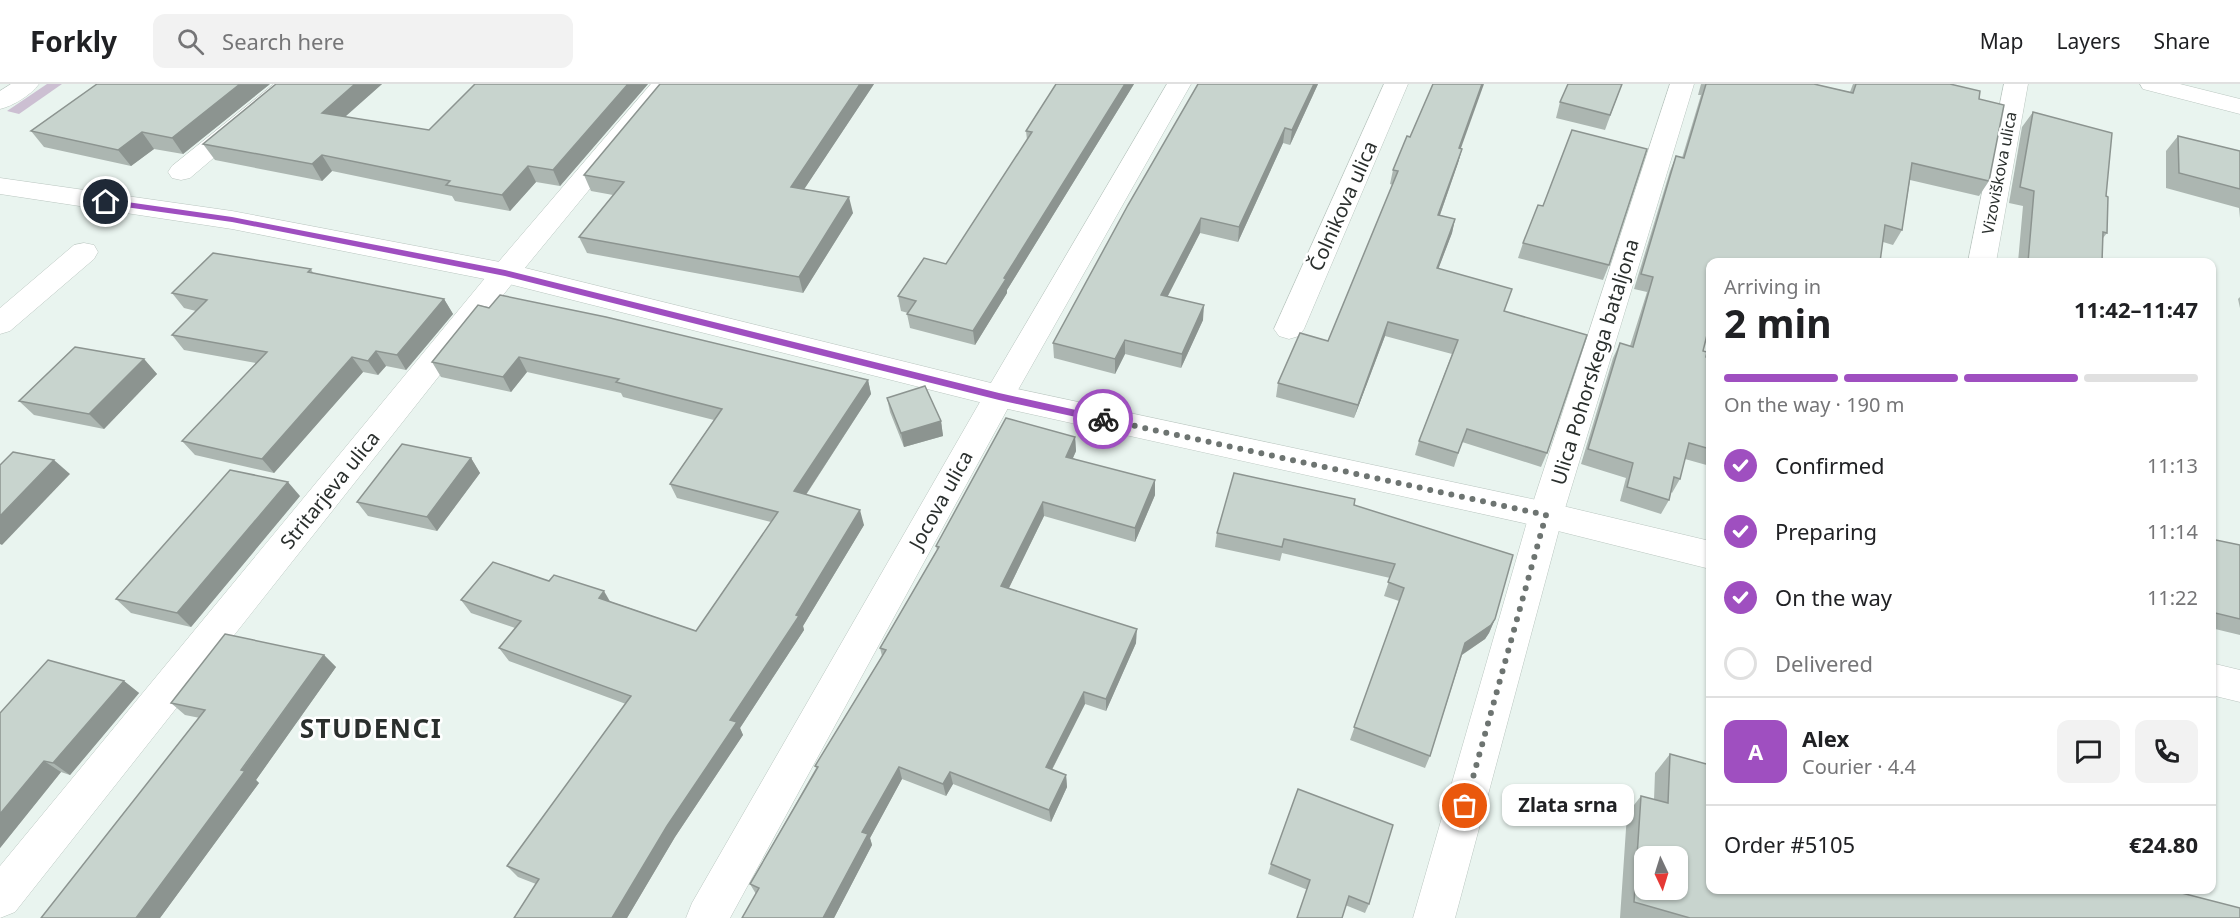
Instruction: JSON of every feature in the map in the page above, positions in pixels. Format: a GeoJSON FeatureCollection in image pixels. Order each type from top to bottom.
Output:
{"type":"FeatureCollection","features":[{"type":"Feature","properties":{"kind":"street"},"geometry":{"type":"LineString","coordinates":[[0,102],[27,84]]}},
{"type":"Feature","properties":{"kind":"street"},"geometry":{"type":"LineString","coordinates":[[182,172],[289,84]]}},
{"type":"Feature","properties":{"kind":"street","name":"Stritarjeva ulica"},"geometry":{"type":"LineString","coordinates":[[0,898],[505,273],[664,84]]}},
{"type":"Feature","properties":{"kind":"street","name":"Jocova ulica"},"geometry":{"type":"LineString","coordinates":[[707,918],[999,396],[1179,84]]}},
{"type":"Feature","properties":{"kind":"street","name":"Čolnikova ulica"},"geometry":{"type":"LineString","coordinates":[[1289,329],[1396,84]]}},
{"type":"Feature","properties":{"kind":"street","name":"Ulica Pohorskega bataljona"},"geometry":{"type":"LineString","coordinates":[[1434,918],[1546,515],[1682,84]]}},
{"type":"Feature","properties":{"kind":"street","name":"Vizoviškova ulica"},"geometry":{"type":"LineString","coordinates":[[1983,258],[2016,84]]}},
{"type":"Feature","properties":{"kind":"street"},"geometry":{"type":"LineString","coordinates":[[2152,84],[2240,107]]}},
{"type":"Feature","properties":{"kind":"street"},"geometry":{"type":"LineString","coordinates":[[0,186],[232,220],[505,273],[999,396],[1546,515],[1706,554]]}},
{"type":"Feature","properties":{"kind":"street"},"geometry":{"type":"LineString","coordinates":[[0,207],[64,196]]}},
{"type":"Feature","properties":{"kind":"street"},"geometry":{"type":"LineString","coordinates":[[0,324],[84,252]]}},
{"type":"Feature","properties":{"kind":"street"},"geometry":{"type":"LineString","coordinates":[[2216,680],[2240,686]]}},
{"type":"Feature","properties":{"kind":"shaded area"},"geometry":{"type":"Polygon","coordinates":[[[47,84],[62,84],[19,114],[7,111],[47,84]]]}},
{"type":"Feature","properties":{"kind":"building"},"geometry":{"type":"Polygon","coordinates":[[[97,84],[240,84],[172,138],[142,132],[118,150],[31,131],[97,84]]]}},
{"type":"Feature","properties":{"kind":"building"},"geometry":{"type":"Polygon","coordinates":[[[276,84],[355,84],[322,113],[429,130],[475,84],[628,84],[553,170],[528,166],[502,195],[446,185],[450,181],[322,155],[312,164],[203,144],[276,84]]]}},
{"type":"Feature","properties":{"kind":"building"},"geometry":{"type":"Polygon","coordinates":[[[660,84],[860,84],[791,187],[849,197],[799,277],[579,237],[624,182],[584,175],[660,84]]]}},
{"type":"Feature","properties":{"kind":"building"},"geometry":{"type":"Polygon","coordinates":[[[1056,84],[1125,84],[973,331],[907,314],[916,301],[898,296],[924,258],[946,264],[1032,132],[1026,131],[1056,84]]]}},
{"type":"Feature","properties":{"kind":"building"},"geometry":{"type":"Polygon","coordinates":[[[1198,84],[1314,84],[1292,130],[1285,128],[1239,227],[1201,218],[1161,295],[1204,305],[1182,354],[1125,340],[1115,359],[1053,343],[1128,205],[1198,84]]]}},
{"type":"Feature","properties":{"kind":"building"},"geometry":{"type":"Polygon","coordinates":[[[1433,84],[1482,84],[1438,215],[1455,219],[1437,268],[1512,289],[1504,311],[1587,335],[1547,453],[1467,429],[1458,453],[1419,441],[1458,340],[1388,322],[1358,405],[1278,383],[1300,333],[1328,341],[1398,171],[1393,170],[1433,84]]]}},
{"type":"Feature","properties":{"kind":"building"},"geometry":{"type":"Polygon","coordinates":[[[1568,84],[1622,84],[1610,115],[1560,102],[1568,84]]]}},
{"type":"Feature","properties":{"kind":"building"},"geometry":{"type":"Polygon","coordinates":[[[1706,84],[1814,84],[1853,93],[1856,84],[1950,84],[1980,91],[1979,99],[2004,105],[1989,181],[1912,163],[1902,230],[1885,225],[1881,258],[1706,258],[1706,339],[1703,351],[1706,352],[1706,448],[1689,443],[1680,479],[1674,477],[1669,500],[1627,487],[1633,463],[1588,449],[1620,343],[1633,347],[1653,277],[1641,274],[1676,156],[1684,158],[1706,84]]]}},
{"type":"Feature","properties":{"kind":"building"},"geometry":{"type":"Polygon","coordinates":[[[2033,112],[2112,133],[2106,196],[2108,197],[2107,233],[2103,232],[2102,258],[2028,258],[2034,191],[2020,187],[2033,112]]]}},
{"type":"Feature","properties":{"kind":"building"},"geometry":{"type":"Polygon","coordinates":[[[1572,130],[1647,149],[1609,265],[1523,243],[1538,205],[1543,206],[1572,130]]]}},
{"type":"Feature","properties":{"kind":"building"},"geometry":{"type":"Polygon","coordinates":[[[2178,136],[2240,151],[2240,189],[2179,173],[2178,136]]]}},
{"type":"Feature","properties":{"kind":"building"},"geometry":{"type":"Polygon","coordinates":[[[213,253],[311,269],[308,272],[444,299],[397,355],[376,351],[368,361],[352,357],[262,459],[182,441],[267,352],[172,335],[207,300],[172,293],[213,253]]]}},
{"type":"Feature","properties":{"kind":"building"},"geometry":{"type":"Polygon","coordinates":[[[500,295],[606,317],[868,380],[794,491],[860,510],[796,615],[799,616],[730,720],[737,722],[667,826],[612,918],[514,918],[539,879],[507,866],[631,696],[499,648],[521,621],[461,600],[493,562],[549,581],[554,575],[604,591],[599,598],[696,631],[778,512],[670,484],[722,409],[616,382],[619,379],[519,357],[503,377],[432,362],[478,305],[489,308],[500,295]]]}},
{"type":"Feature","properties":{"kind":"building"},"geometry":{"type":"Polygon","coordinates":[[[75,347],[144,359],[89,414],[19,401],[75,347]]]}},
{"type":"Feature","properties":{"kind":"building"},"geometry":{"type":"Polygon","coordinates":[[[925,386],[941,421],[901,433],[887,398],[925,386]]]}},
{"type":"Feature","properties":{"kind":"building"},"geometry":{"type":"Polygon","coordinates":[[[1006,418],[1075,437],[1066,457],[1155,480],[1135,528],[1043,502],[1001,586],[1137,629],[1106,699],[1084,692],[1046,767],[1066,775],[1049,810],[950,772],[943,784],[899,767],[862,832],[868,834],[823,918],[742,918],[759,888],[750,884],[818,767],[815,766],[886,650],[880,648],[939,547],[936,546],[1006,418]]]}},
{"type":"Feature","properties":{"kind":"building"},"geometry":{"type":"Polygon","coordinates":[[[402,444],[471,458],[427,517],[357,502],[402,444]]]}},
{"type":"Feature","properties":{"kind":"building"},"geometry":{"type":"Polygon","coordinates":[[[13,452],[54,460],[0,516],[0,465],[13,452]]]}},
{"type":"Feature","properties":{"kind":"building"},"geometry":{"type":"Polygon","coordinates":[[[230,470],[288,482],[177,613],[116,599],[230,470]]]}},
{"type":"Feature","properties":{"kind":"building"},"geometry":{"type":"Polygon","coordinates":[[[1234,473],[1355,499],[1354,505],[1513,555],[1495,619],[1491,625],[1465,643],[1430,756],[1354,727],[1404,588],[1388,582],[1395,564],[1284,539],[1282,547],[1217,533],[1234,473]]]}},
{"type":"Feature","properties":{"kind":"building"},"geometry":{"type":"Polygon","coordinates":[[[2216,540],[2240,545],[2240,619],[2216,613],[2216,540]]]}},
{"type":"Feature","properties":{"kind":"building"},"geometry":{"type":"Polygon","coordinates":[[[225,634],[324,655],[241,770],[245,771],[136,918],[41,918],[205,710],[171,703],[225,634]]]}},
{"type":"Feature","properties":{"kind":"building"},"geometry":{"type":"Polygon","coordinates":[[[48,660],[124,681],[53,763],[44,761],[0,814],[0,713],[48,660]]]}},
{"type":"Feature","properties":{"kind":"building"},"geometry":{"type":"Polygon","coordinates":[[[1670,754],[1706,764],[1706,894],[2186,894],[2240,908],[2240,918],[1690,918],[1634,902],[1634,900],[1688,900],[1688,846],[1638,846],[1641,796],[1668,803],[1670,754]]]}},
{"type":"Feature","properties":{"kind":"building"},"geometry":{"type":"Polygon","coordinates":[[[1298,789],[1393,825],[1369,904],[1349,896],[1342,918],[1297,918],[1310,880],[1271,864],[1298,789]]]}},
{"type":"Feature","properties":{"kind":"way so far"},"geometry":{"type":"LineString","coordinates":[[1103,419],[1546,515],[1465,806]]}},
{"type":"Feature","properties":{"kind":"place","name":"Zlata srna"},"geometry":{"type":"Point","coordinates":[1465,806]}},
{"type":"Feature","properties":{"kind":"district","name":"STUDENCI"},"geometry":{"type":"Point","coordinates":[371,729]}},
{"type":"Feature","properties":{"kind":"route"},"geometry":{"type":"LineString","coordinates":[[106,202],[232,220],[505,273],[999,396],[1103,419]]}}]}
